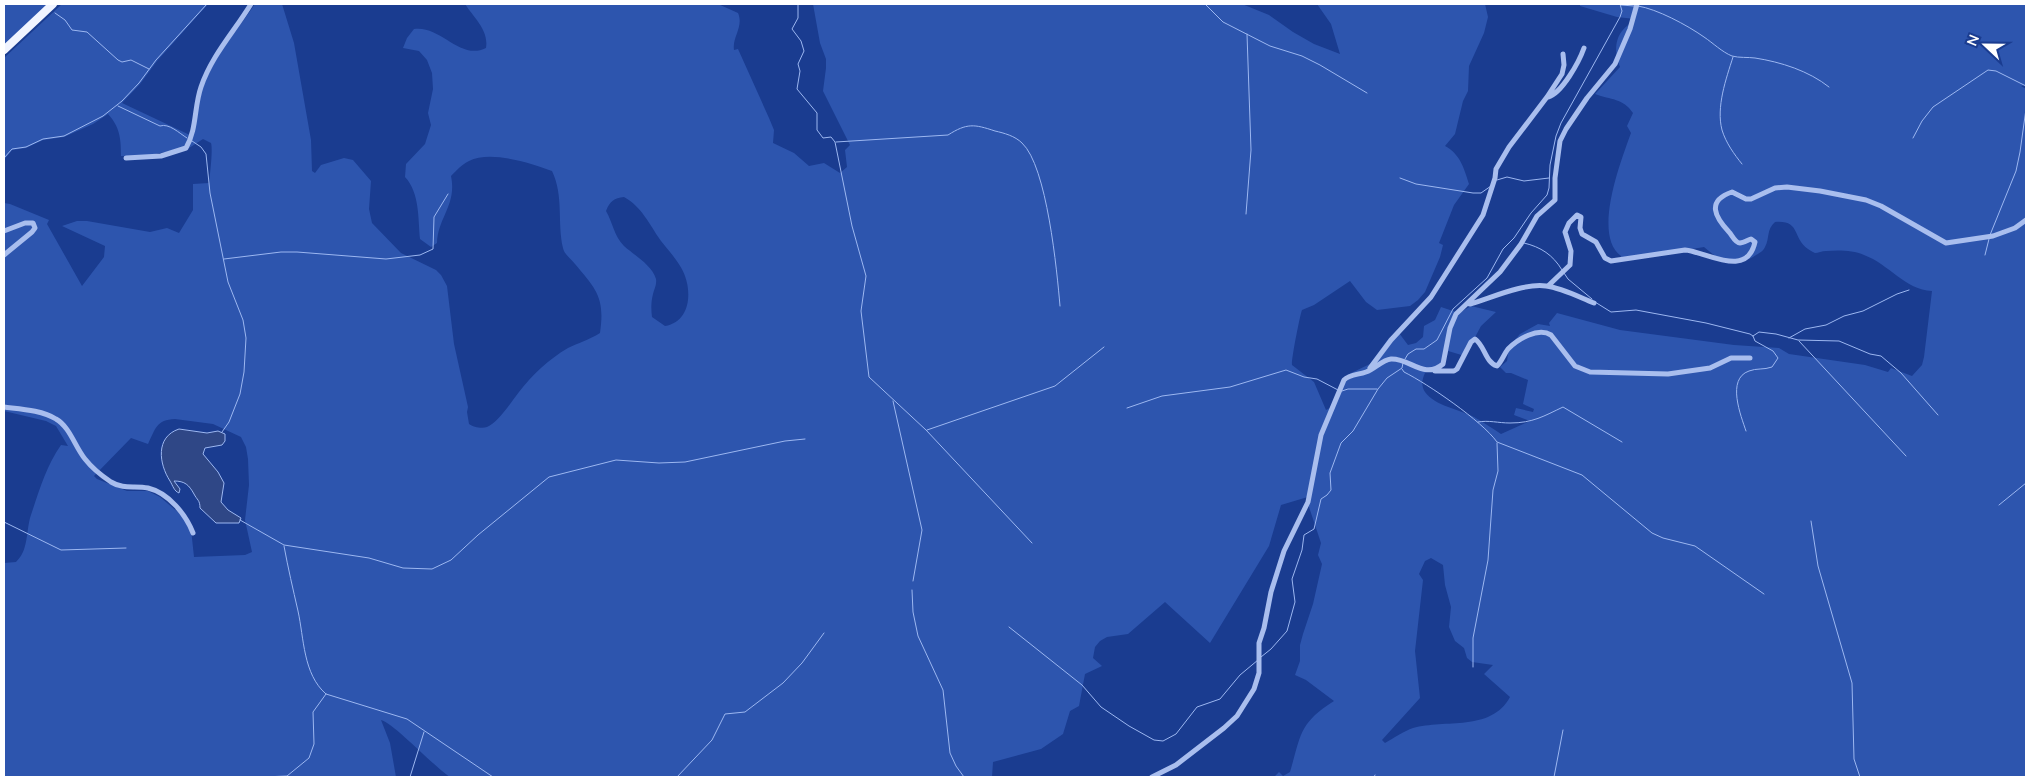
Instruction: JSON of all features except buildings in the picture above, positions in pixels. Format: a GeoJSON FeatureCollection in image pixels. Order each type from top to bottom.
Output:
{"type":"FeatureCollection","features":[{"type":"Feature","properties":{"kind":"main road"},"geometry":{"type":"LineString","coordinates":[[4,50],[53,4]]}},
{"type":"Feature","properties":{"kind":"street"},"geometry":{"type":"LineString","coordinates":[[126,158],[161,156],[186,148],[192,132],[198,96],[204,79],[223,42],[251,4]]}},
{"type":"Feature","properties":{"kind":"street"},"geometry":{"type":"LineString","coordinates":[[1431,371],[1443,364],[1452,322],[1456,314],[1504,268],[1537,216],[1555,200],[1555,178],[1560,142],[1566,129],[1587,98],[1615,64],[1638,4]]}},
{"type":"Feature","properties":{"kind":"street"},"geometry":{"type":"LineString","coordinates":[[1547,97],[1554,95],[1564,83],[1584,48]]}},
{"type":"Feature","properties":{"kind":"street"},"geometry":{"type":"LineString","coordinates":[[1366,372],[1391,340],[1425,304],[1447,273],[1483,215],[1496,169],[1509,147],[1562,74],[1564,65],[1563,54]]}},
{"type":"Feature","properties":{"kind":"street"},"geometry":{"type":"LineString","coordinates":[[1548,286],[1570,265],[1571,251],[1564,232],[1578,214],[1581,217],[1580,228],[1582,234],[1596,242],[1605,258],[1611,261],[1685,250],[1728,262],[1740,260],[1749,254],[1755,242],[1751,239],[1737,243],[1719,221],[1715,210],[1716,204],[1721,197],[1732,192],[1746,199],[1772,189],[1787,187],[1866,200],[1881,206],[1946,244],[1993,236],[2015,228],[2026,220]]}},
{"type":"Feature","properties":{"kind":"street"},"geometry":{"type":"LineString","coordinates":[[4,231],[28,222],[33,223],[34,228],[32,232],[4,255]]}},
{"type":"Feature","properties":{"kind":"street"},"geometry":{"type":"LineString","coordinates":[[1467,305],[1524,287],[1548,286],[1594,303]]}},
{"type":"Feature","properties":{"kind":"street"},"geometry":{"type":"LineString","coordinates":[[1152,777],[1176,765],[1224,728],[1237,716],[1254,689],[1259,673],[1259,643],[1266,620],[1271,592],[1284,552],[1308,502],[1318,447],[1327,418],[1346,378],[1366,372],[1386,361],[1394,359],[1431,371],[1456,370],[1475,339],[1490,361],[1497,366],[1513,345],[1538,332],[1550,335],[1575,366],[1590,372],[1668,374],[1710,368],[1735,357],[1750,358]]}},
{"type":"Feature","properties":{"kind":"street"},"geometry":{"type":"LineString","coordinates":[[4,406],[44,414],[58,420],[85,459],[103,476],[124,488],[149,488],[161,494],[185,516],[193,533]]}},
{"type":"Feature","properties":{"kind":"shaded area"},"geometry":{"type":"Polygon","coordinates":[[[4,4],[48,4],[4,46],[4,4]]]}},
{"type":"Feature","properties":{"kind":"shaded area"},"geometry":{"type":"Polygon","coordinates":[[[62,4],[208,4],[122,103],[192,136],[205,82],[224,47],[255,4],[282,4],[294,43],[311,140],[312,171],[315,173],[321,165],[344,158],[353,160],[371,181],[369,209],[372,223],[401,253],[436,270],[441,275],[447,286],[454,344],[468,407],[469,424],[483,428],[496,421],[529,380],[548,362],[568,348],[600,333],[601,311],[598,295],[594,288],[564,250],[561,238],[558,190],[552,171],[522,161],[499,157],[478,158],[469,161],[451,176],[451,195],[440,226],[437,243],[431,247],[420,239],[416,198],[410,183],[405,177],[406,164],[425,144],[431,125],[428,113],[433,89],[432,73],[427,60],[419,51],[403,48],[407,38],[414,29],[424,29],[468,50],[477,51],[486,48],[483,30],[465,4],[718,4],[738,13],[740,23],[734,50],[738,49],[769,118],[774,130],[773,143],[794,153],[809,166],[824,163],[840,173],[847,167],[845,150],[850,145],[823,91],[826,59],[820,43],[813,4],[1242,4],[1269,15],[1314,44],[1340,54],[1331,24],[1317,4],[1485,4],[1488,17],[1484,33],[1469,66],[1468,91],[1463,101],[1455,134],[1445,146],[1458,157],[1469,184],[1454,205],[1439,243],[1443,245],[1440,257],[1425,292],[1410,306],[1377,310],[1366,302],[1350,281],[1314,305],[1302,310],[1292,365],[1314,382],[1326,410],[1330,408],[1347,375],[1370,364],[1389,338],[1399,333],[1408,345],[1416,343],[1423,337],[1424,326],[1435,320],[1441,307],[1459,313],[1471,306],[1496,312],[1481,326],[1465,356],[1448,351],[1443,362],[1425,373],[1422,385],[1429,397],[1435,401],[1474,417],[1501,434],[1530,421],[1514,415],[1516,408],[1533,412],[1534,409],[1523,404],[1528,380],[1511,373],[1506,373],[1500,367],[1507,361],[1509,347],[1520,334],[1538,324],[1550,326],[1549,323],[1557,313],[1620,330],[1734,345],[1779,348],[1789,354],[1865,365],[1888,372],[1891,368],[1912,376],[1922,365],[1924,357],[1932,291],[1922,290],[1905,282],[1881,264],[1860,253],[1825,251],[1814,253],[1803,245],[1793,227],[1783,222],[1775,222],[1772,225],[1763,250],[1753,257],[1738,263],[1721,260],[1704,247],[1620,261],[1621,256],[1613,246],[1609,232],[1609,215],[1611,197],[1631,133],[1627,126],[1633,113],[1621,102],[1595,94],[1620,67],[1616,53],[1619,35],[1635,19],[1617,17],[1580,6],[1580,4],[2026,4],[2026,85],[2021,86],[2026,89],[2026,777],[1274,777],[1279,772],[1283,776],[1290,772],[1303,731],[1314,716],[1334,701],[1306,680],[1295,675],[1300,661],[1300,645],[1313,604],[1322,564],[1318,555],[1321,543],[1308,504],[1311,496],[1281,505],[1269,546],[1210,643],[1165,602],[1128,634],[1107,637],[1100,641],[1095,647],[1093,658],[1102,666],[1085,674],[1079,706],[1070,711],[1063,734],[1041,749],[993,762],[992,777],[450,777],[395,729],[381,720],[390,743],[396,777],[4,777],[4,563],[16,562],[23,553],[30,518],[39,490],[61,445],[68,446],[56,426],[46,421],[4,411],[4,203],[49,220],[47,224],[82,286],[104,257],[105,246],[62,226],[77,221],[87,221],[150,232],[167,228],[179,233],[193,210],[193,184],[209,183],[212,151],[211,143],[203,139],[189,148],[143,156],[121,156],[119,134],[108,114],[93,124],[64,137],[43,140],[26,148],[12,150],[4,160],[4,58],[62,4]],[[624,197],[613,201],[606,211],[616,234],[624,246],[647,265],[654,274],[656,285],[651,308],[652,317],[665,326],[679,319],[687,307],[688,291],[685,276],[678,262],[661,241],[645,216],[624,197]],[[175,419],[157,426],[148,444],[131,438],[94,476],[127,491],[148,491],[160,497],[186,519],[191,529],[194,557],[245,555],[252,552],[245,520],[249,485],[248,459],[246,447],[241,437],[213,424],[175,419]],[[1431,558],[1425,561],[1419,574],[1423,580],[1415,651],[1420,698],[1382,740],[1385,743],[1413,728],[1479,720],[1502,708],[1510,697],[1484,674],[1493,665],[1472,662],[1467,658],[1464,648],[1455,641],[1449,627],[1451,607],[1445,585],[1443,565],[1431,558]]]}},
{"type":"Feature","properties":{"kind":"shaded area"},"geometry":{"type":"Polygon","coordinates":[[[179,429],[207,433],[218,431],[225,434],[225,441],[222,445],[205,448],[203,454],[218,472],[224,483],[221,502],[228,510],[241,518],[239,523],[216,523],[200,508],[198,500],[186,484],[174,481],[180,489],[179,493],[174,488],[163,467],[161,452],[166,438],[179,429]]]}},
{"type":"Feature","properties":{"kind":"waterway"},"geometry":{"type":"LineString","coordinates":[[4,158],[12,149],[26,147],[43,139],[64,136],[103,116],[122,101],[139,83],[156,60],[207,4]]}},
{"type":"Feature","properties":{"kind":"waterway"},"geometry":{"type":"LineString","coordinates":[[798,4],[798,18],[792,29],[801,41],[804,51],[798,64],[800,71],[797,89],[817,113],[817,130],[823,138],[831,137],[835,142],[852,226],[866,276],[861,311],[869,377],[926,430],[1032,543]]}},
{"type":"Feature","properties":{"kind":"waterway"},"geometry":{"type":"LineString","coordinates":[[1205,4],[1223,22],[1270,46],[1302,56],[1367,93]]}},
{"type":"Feature","properties":{"kind":"waterway"},"geometry":{"type":"LineString","coordinates":[[1405,359],[1408,354],[1416,349],[1424,349],[1437,340],[1453,309],[1487,278],[1503,249],[1514,238],[1531,213],[1547,195],[1550,165],[1556,136],[1561,123],[1620,17],[1622,11],[1620,4]]}},
{"type":"Feature","properties":{"kind":"waterway"},"geometry":{"type":"LineString","coordinates":[[1621,5],[1634,6]]}},
{"type":"Feature","properties":{"kind":"waterway"},"geometry":{"type":"LineString","coordinates":[[1638,6],[1654,10],[1681,23],[1732,56],[1755,58],[1785,65],[1813,76],[1829,87]]}},
{"type":"Feature","properties":{"kind":"waterway"},"geometry":{"type":"LineString","coordinates":[[55,13],[65,20],[72,30],[87,32],[118,60],[122,62],[131,60],[149,69]]}},
{"type":"Feature","properties":{"kind":"waterway"},"geometry":{"type":"LineString","coordinates":[[1246,214],[1251,150],[1247,34]]}},
{"type":"Feature","properties":{"kind":"waterway"},"geometry":{"type":"LineString","coordinates":[[1733,57],[1723,93],[1720,121],[1726,139],[1742,164]]}},
{"type":"Feature","properties":{"kind":"waterway"},"geometry":{"type":"LineString","coordinates":[[1913,138],[1922,121],[1933,107],[1988,70],[1996,71],[2026,86]]}},
{"type":"Feature","properties":{"kind":"waterway"},"geometry":{"type":"LineString","coordinates":[[118,106],[160,126],[170,127],[187,138]]}},
{"type":"Feature","properties":{"kind":"waterway"},"geometry":{"type":"LineString","coordinates":[[1990,235],[2016,171],[2026,109]]}},
{"type":"Feature","properties":{"kind":"waterway"},"geometry":{"type":"LineString","coordinates":[[836,142],[948,135],[960,128],[976,126],[1006,134],[1022,143],[1031,155],[1044,195],[1053,245],[1060,306]]}},
{"type":"Feature","properties":{"kind":"waterway"},"geometry":{"type":"LineString","coordinates":[[192,141],[201,147],[206,154],[210,193],[228,282],[243,320],[246,338],[244,372],[240,394],[229,422],[222,432]]}},
{"type":"Feature","properties":{"kind":"waterway"},"geometry":{"type":"LineString","coordinates":[[1497,180],[1507,177],[1524,181],[1549,178]]}},
{"type":"Feature","properties":{"kind":"waterway"},"geometry":{"type":"LineString","coordinates":[[1400,178],[1416,184],[1473,193],[1481,193],[1491,186]]}},
{"type":"Feature","properties":{"kind":"waterway"},"geometry":{"type":"LineString","coordinates":[[224,259],[281,252],[386,259],[420,255],[433,249],[434,217],[448,194]]}},
{"type":"Feature","properties":{"kind":"waterway"},"geometry":{"type":"LineString","coordinates":[[1985,255],[1989,239]]}},
{"type":"Feature","properties":{"kind":"waterway"},"geometry":{"type":"LineString","coordinates":[[1524,243],[1546,252],[1562,270]]}},
{"type":"Feature","properties":{"kind":"waterway"},"geometry":{"type":"LineString","coordinates":[[1564,273],[1568,279],[1592,299]]}},
{"type":"Feature","properties":{"kind":"waterway"},"geometry":{"type":"LineString","coordinates":[[1789,338],[1805,329],[1826,325],[1909,290]]}},
{"type":"Feature","properties":{"kind":"waterway"},"geometry":{"type":"LineString","coordinates":[[1595,302],[1611,312],[1636,310],[1706,323],[1750,334],[1755,341],[1773,351],[1778,358],[1772,367],[1749,371],[1742,375],[1738,382],[1737,398],[1746,431]]}},
{"type":"Feature","properties":{"kind":"waterway"},"geometry":{"type":"LineString","coordinates":[[1753,336],[1759,332],[1798,340],[1839,341],[1870,354],[1881,356],[1901,373],[1938,415]]}},
{"type":"Feature","properties":{"kind":"waterway"},"geometry":{"type":"LineString","coordinates":[[1799,341],[1906,456]]}},
{"type":"Feature","properties":{"kind":"waterway"},"geometry":{"type":"LineString","coordinates":[[927,430],[1055,386],[1104,347]]}},
{"type":"Feature","properties":{"kind":"waterway"},"geometry":{"type":"LineString","coordinates":[[1261,657],[1287,631],[1295,602],[1292,579],[1302,550],[1304,535],[1314,529],[1321,499],[1331,490],[1330,473],[1341,443],[1353,431],[1378,389],[1387,378],[1402,368],[1403,363]]}},
{"type":"Feature","properties":{"kind":"waterway"},"geometry":{"type":"LineString","coordinates":[[1402,369],[1467,414],[1490,433],[1497,442],[1582,475],[1652,533],[1663,538],[1695,546],[1764,594]]}},
{"type":"Feature","properties":{"kind":"waterway"},"geometry":{"type":"LineString","coordinates":[[1127,408],[1162,396],[1230,387],[1286,370],[1304,377],[1317,379],[1338,390]]}},
{"type":"Feature","properties":{"kind":"waterway"},"geometry":{"type":"LineString","coordinates":[[1342,391],[1348,389],[1377,389]]}},
{"type":"Feature","properties":{"kind":"waterway"},"geometry":{"type":"LineString","coordinates":[[893,401],[922,530],[913,581]]}},
{"type":"Feature","properties":{"kind":"waterway"},"geometry":{"type":"LineString","coordinates":[[1478,422],[1525,422],[1563,407],[1622,442]]}},
{"type":"Feature","properties":{"kind":"waterway"},"geometry":{"type":"LineString","coordinates":[[240,520],[284,545],[369,558],[403,568],[432,569],[451,560],[478,535],[549,477],[616,460],[659,463],[685,462],[785,441],[805,439]]}},
{"type":"Feature","properties":{"kind":"waterway"},"geometry":{"type":"LineString","coordinates":[[1473,667],[1473,638],[1488,560],[1493,490],[1498,471],[1497,443]]}},
{"type":"Feature","properties":{"kind":"waterway"},"geometry":{"type":"LineString","coordinates":[[1999,505],[2026,483]]}},
{"type":"Feature","properties":{"kind":"waterway"},"geometry":{"type":"LineString","coordinates":[[1811,521],[1818,566],[1852,683],[1854,759],[1860,777]]}},
{"type":"Feature","properties":{"kind":"waterway"},"geometry":{"type":"LineString","coordinates":[[4,522],[61,550],[126,548]]}},
{"type":"Feature","properties":{"kind":"waterway"},"geometry":{"type":"LineString","coordinates":[[284,546],[306,655],[318,686],[326,694],[407,719],[493,777]]}},
{"type":"Feature","properties":{"kind":"waterway"},"geometry":{"type":"LineString","coordinates":[[912,590],[913,612],[918,636],[943,690],[950,753],[964,777]]}},
{"type":"Feature","properties":{"kind":"waterway"},"geometry":{"type":"LineString","coordinates":[[1009,627],[1082,685],[1101,707],[1154,740],[1163,741],[1176,734],[1197,707],[1220,699],[1240,675],[1258,660]]}},
{"type":"Feature","properties":{"kind":"waterway"},"geometry":{"type":"LineString","coordinates":[[677,777],[712,740],[725,714],[745,712],[783,683],[802,663],[824,633]]}},
{"type":"Feature","properties":{"kind":"waterway"},"geometry":{"type":"LineString","coordinates":[[263,777],[287,776],[309,758],[314,744],[313,712],[326,694]]}},
{"type":"Feature","properties":{"kind":"waterway"},"geometry":{"type":"LineString","coordinates":[[1554,777],[1563,730]]}},
{"type":"Feature","properties":{"kind":"waterway"},"geometry":{"type":"LineString","coordinates":[[410,777],[424,732]]}}]}
